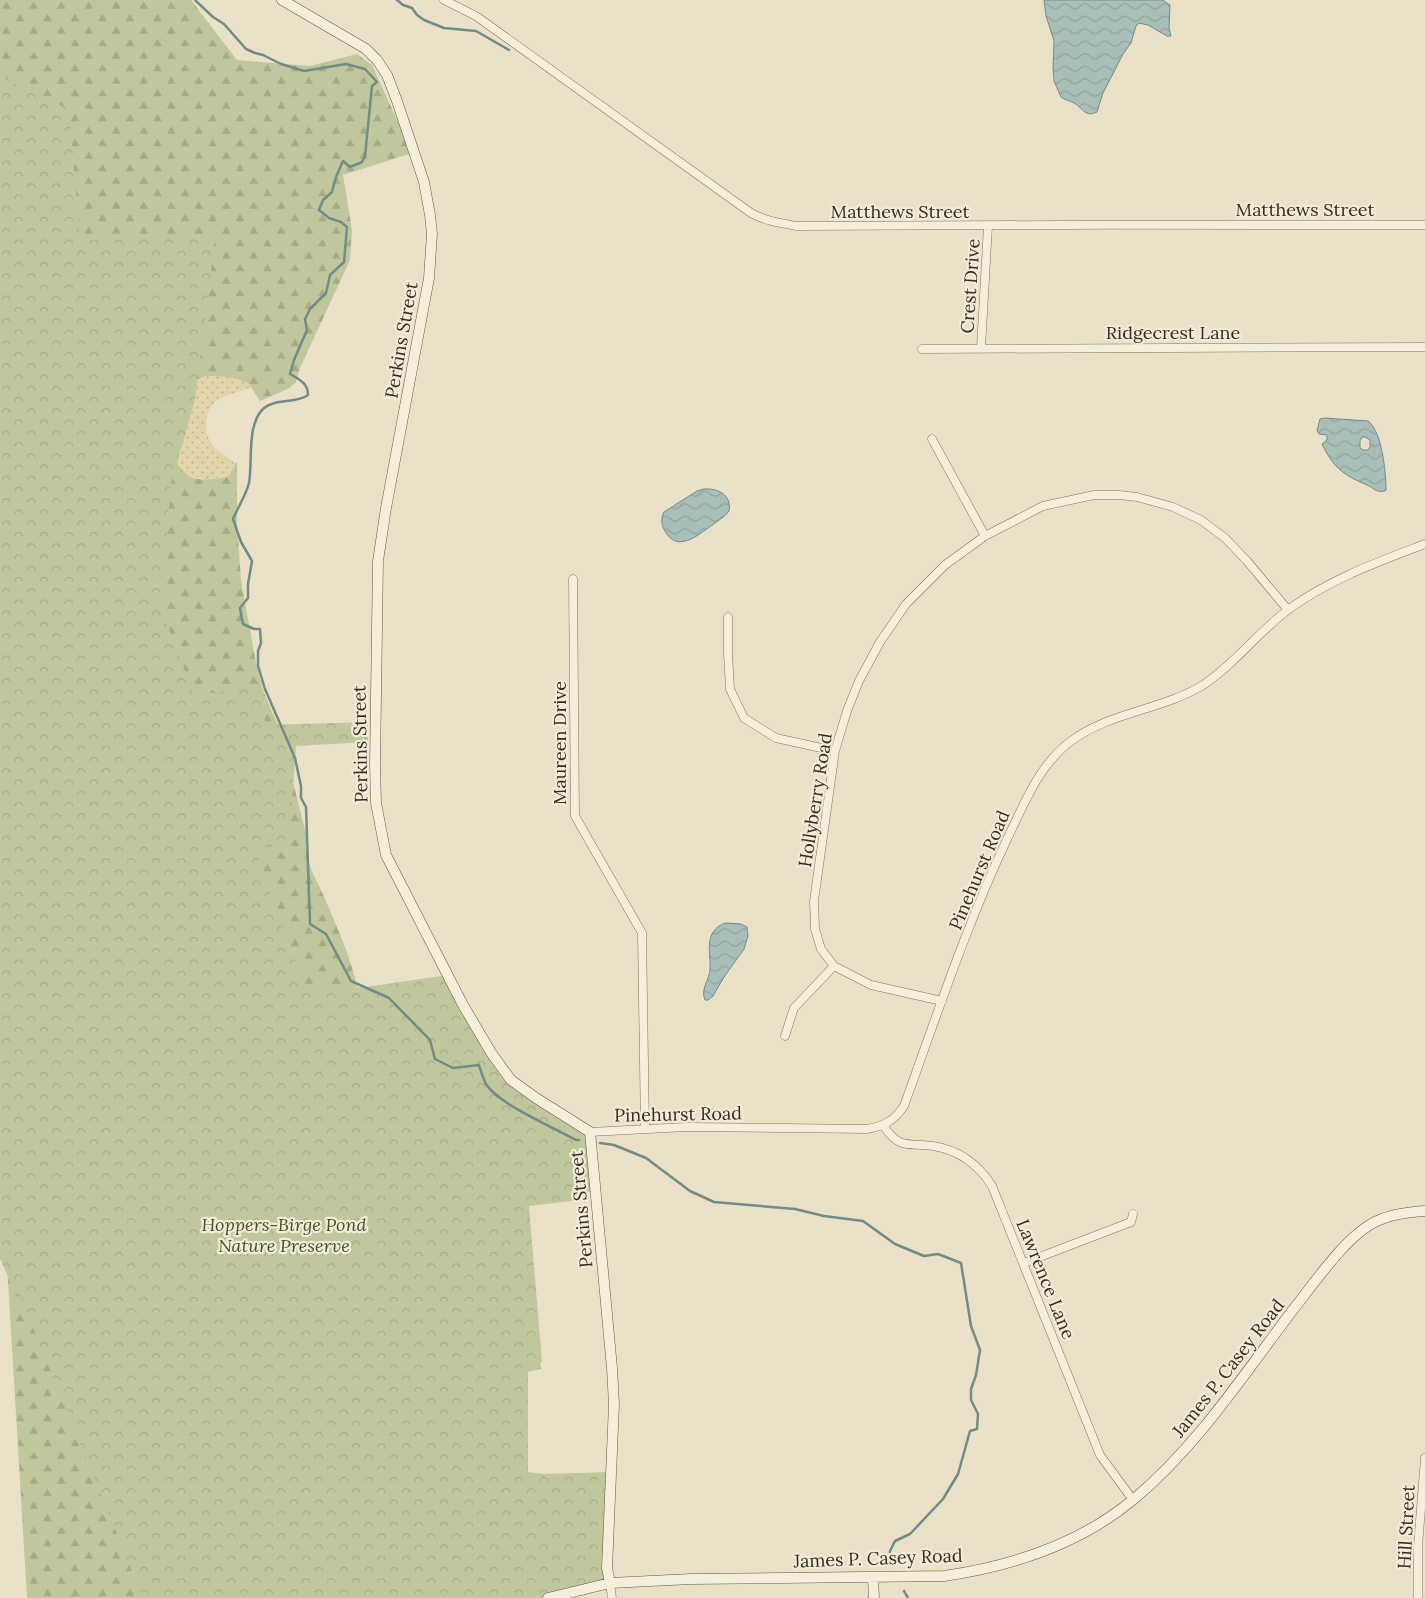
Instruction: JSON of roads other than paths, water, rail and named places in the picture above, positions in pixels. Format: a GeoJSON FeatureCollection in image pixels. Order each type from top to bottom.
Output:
{"type":"FeatureCollection","features":[{"type":"Feature","properties":{"kind":"street","name":"Perkins Street"},"geometry":{"type":"LineString","coordinates":[[282,0],[366,49],[377,60],[387,75],[420,166],[430,215],[432,252],[429,278],[386,508],[378,561],[376,803],[386,855],[463,1005],[492,1054],[511,1080],[542,1103],[590,1132],[614,1404],[607,1568],[612,1598]]}},
{"type":"Feature","properties":{"kind":"street","name":"Matthews Street"},"geometry":{"type":"LineString","coordinates":[[444,0],[476,16],[723,194],[759,218],[778,223],[797,226],[1425,225]]}},
{"type":"Feature","properties":{"kind":"street","name":"Crest Drive"},"geometry":{"type":"LineString","coordinates":[[981,348],[988,226]]}},
{"type":"Feature","properties":{"kind":"street","name":"Ridgecrest Lane"},"geometry":{"type":"LineString","coordinates":[[922,349],[1425,347]]}},
{"type":"Feature","properties":{"kind":"street"},"geometry":{"type":"LineString","coordinates":[[932,439],[985,536]]}},
{"type":"Feature","properties":{"kind":"street","name":"Hollyberry Road"},"geometry":{"type":"LineString","coordinates":[[834,966],[822,949],[815,928],[814,902],[835,752],[847,711],[859,681],[880,642],[906,604],[945,565],[985,536],[1043,506],[1094,495],[1137,497],[1173,507],[1207,525],[1225,538],[1288,610]]}},
{"type":"Feature","properties":{"kind":"street","name":"Pinehurst Road"},"geometry":{"type":"LineString","coordinates":[[590,1132],[645,1128],[717,1127],[867,1129],[883,1125],[898,1116],[904,1106],[990,876],[1030,791],[1052,758],[1073,740],[1100,725],[1174,700],[1202,685],[1224,668],[1288,610],[1345,575],[1425,544]]}},
{"type":"Feature","properties":{"kind":"street","name":"Maureen Drive"},"geometry":{"type":"LineString","coordinates":[[573,580],[575,816],[642,933],[645,1128]]}},
{"type":"Feature","properties":{"kind":"street"},"geometry":{"type":"LineString","coordinates":[[728,617],[730,689],[744,718],[776,738],[835,752]]}},
{"type":"Feature","properties":{"kind":"street"},"geometry":{"type":"LineString","coordinates":[[785,1036],[794,1008],[834,966],[871,985],[942,1001]]}},
{"type":"Feature","properties":{"kind":"street","name":"Lawrence Lane"},"geometry":{"type":"LineString","coordinates":[[883,1125],[891,1137],[904,1144],[932,1146],[949,1150],[964,1156],[984,1173],[992,1186],[1024,1263],[1100,1455],[1133,1500]]}},
{"type":"Feature","properties":{"kind":"street","name":"James P. Casey Road"},"geometry":{"type":"LineString","coordinates":[[548,1598],[610,1583],[691,1579],[944,1576],[980,1571],[1018,1561],[1050,1549],[1082,1534],[1133,1500],[1188,1447],[1308,1291],[1353,1238],[1377,1221],[1404,1212],[1425,1211]]}},
{"type":"Feature","properties":{"kind":"street"},"geometry":{"type":"LineString","coordinates":[[1024,1263],[1131,1222],[1133,1214]]}},
{"type":"Feature","properties":{"kind":"street","name":"Hill Street"},"geometry":{"type":"LineString","coordinates":[[1418,1598],[1418,1546],[1425,1458]]}},
{"type":"Feature","properties":{"kind":"street"},"geometry":{"type":"LineString","coordinates":[[873,1577],[874,1598]]}},
{"type":"Feature","properties":{"kind":"water"},"geometry":{"type":"Polygon","coordinates":[[[1044,0],[1163,0],[1170,5],[1169,28],[1171,36],[1167,36],[1148,25],[1139,23],[1136,26],[1131,43],[1123,54],[1103,93],[1097,112],[1089,114],[1076,104],[1061,97],[1054,81],[1054,41],[1046,16],[1044,0]]]}},
{"type":"Feature","properties":{"kind":"water"},"geometry":{"type":"Polygon","coordinates":[[[1320,419],[1368,421],[1373,426],[1382,453],[1385,491],[1377,491],[1351,478],[1330,459],[1322,444],[1327,440],[1327,435],[1319,434],[1317,430],[1320,419]],[[1362,437],[1360,441],[1360,448],[1368,450],[1370,440],[1362,437]]]}},
{"type":"Feature","properties":{"kind":"water"},"geometry":{"type":"Polygon","coordinates":[[[704,489],[719,491],[723,494],[728,501],[729,511],[721,519],[693,538],[681,542],[670,538],[662,524],[664,512],[697,491],[704,489]]]}},
{"type":"Feature","properties":{"kind":"water"},"geometry":{"type":"Polygon","coordinates":[[[725,923],[741,924],[747,927],[748,936],[744,949],[713,996],[705,1000],[704,988],[710,973],[709,949],[711,937],[718,927],[725,923]]]}},
{"type":"Feature","properties":{"kind":"waterway"},"geometry":{"type":"LineString","coordinates":[[195,0],[213,17],[224,24],[246,49],[281,64],[304,71],[346,64],[365,69],[377,82],[372,86],[365,156],[362,162],[350,167],[343,161],[332,192],[323,200],[319,210],[329,218],[341,222],[347,227],[344,262],[330,275],[326,293],[310,309],[305,319],[307,330],[290,374],[305,385],[308,395],[303,398],[274,403],[264,408],[258,415],[252,433],[249,483],[233,519],[241,542],[252,561],[248,584],[248,598],[240,608],[243,624],[254,629],[260,629],[261,643],[258,651],[258,666],[265,689],[295,758],[301,786],[301,798],[306,807],[310,924],[326,934],[351,981],[389,998],[430,1040],[435,1059],[453,1068],[479,1065],[486,1084],[502,1099],[541,1122],[579,1140]]}},
{"type":"Feature","properties":{"kind":"waterway"},"geometry":{"type":"LineString","coordinates":[[397,0],[403,5],[412,8],[424,20],[444,28],[476,31],[509,50]]}},
{"type":"Feature","properties":{"kind":"waterway"},"geometry":{"type":"LineString","coordinates":[[600,1143],[614,1145],[646,1158],[690,1191],[714,1202],[795,1209],[824,1216],[863,1221],[895,1244],[924,1256],[938,1254],[961,1263],[971,1326],[980,1350],[976,1375],[971,1389],[971,1400],[978,1414],[977,1429],[970,1431],[958,1474],[943,1499],[910,1534],[895,1541],[890,1551],[890,1562]]}},
{"type":"Feature","properties":{"kind":"waterway"},"geometry":{"type":"LineString","coordinates":[[904,1591],[908,1598]]}},
{"type":"Feature","properties":{"kind":"park label","name":"Hoppers-Birge Pond Nature Preserve"},"geometry":{"type":"Point","coordinates":[284,1234]}}]}
